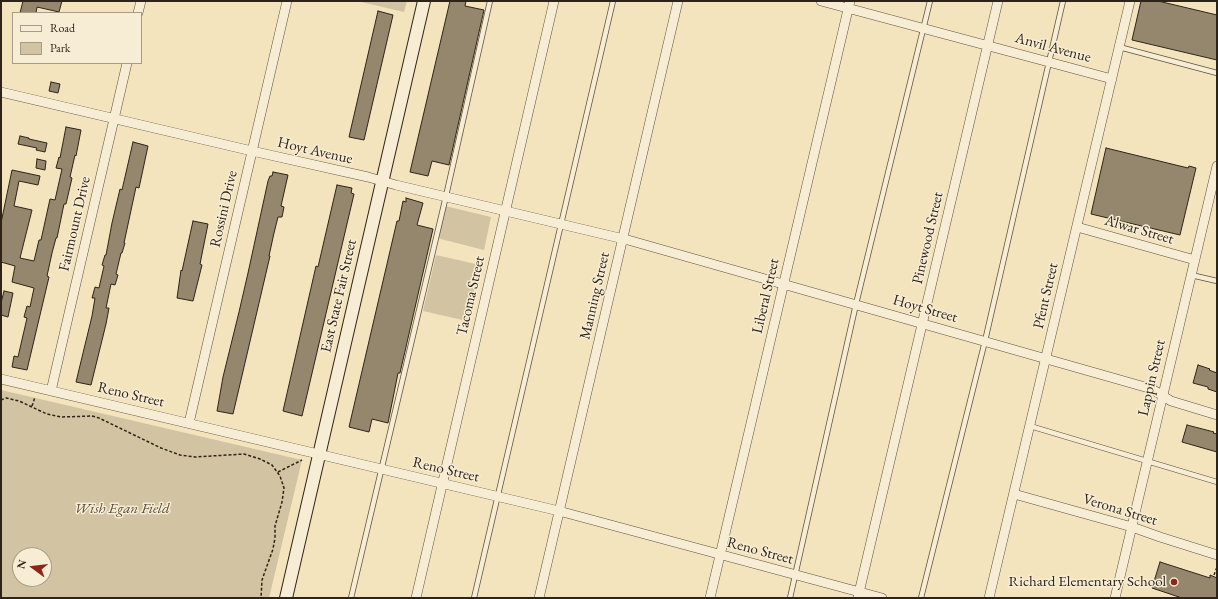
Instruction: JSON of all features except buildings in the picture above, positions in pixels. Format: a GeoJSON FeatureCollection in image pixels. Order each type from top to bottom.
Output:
{"type":"FeatureCollection","features":[{"type":"Feature","properties":{"kind":"street"},"geometry":{"type":"LineString","coordinates":[[138,12],[141,1]]}},
{"type":"Feature","properties":{"kind":"street","name":"Rossini Drive"},"geometry":{"type":"LineString","coordinates":[[189,423],[287,1]]}},
{"type":"Feature","properties":{"kind":"street","name":"East State Fair Street"},"geometry":{"type":"LineString","coordinates":[[286,598],[424,1]]}},
{"type":"Feature","properties":{"kind":"street","name":"Tacoma Street"},"geometry":{"type":"LineString","coordinates":[[416,598],[554,1]]}},
{"type":"Feature","properties":{"kind":"street","name":"Manning Street"},"geometry":{"type":"LineString","coordinates":[[539,598],[678,1]]}},
{"type":"Feature","properties":{"kind":"street","name":"Anvil Avenue"},"geometry":{"type":"LineString","coordinates":[[821,1],[849,4],[924,28],[1112,79]]}},
{"type":"Feature","properties":{"kind":"street","name":"Pinewood Street"},"geometry":{"type":"LineString","coordinates":[[859,595],[998,1]]}},
{"type":"Feature","properties":{"kind":"street","name":"Pfent Street"},"geometry":{"type":"LineString","coordinates":[[989,598],[1130,1]]}},
{"type":"Feature","properties":{"kind":"street","name":"Liberal Street"},"geometry":{"type":"LineString","coordinates":[[710,598],[849,4]]}},
{"type":"Feature","properties":{"kind":"street","name":"Fairmount Drive"},"geometry":{"type":"LineString","coordinates":[[51,390],[127,64]]}},
{"type":"Feature","properties":{"kind":"street","name":"Hoyt Avenue"},"geometry":{"type":"LineString","coordinates":[[1,92],[446,196],[622,239]]}},
{"type":"Feature","properties":{"kind":"street","name":"Lappin Street"},"geometry":{"type":"LineString","coordinates":[[1115,598],[1217,166]]}},
{"type":"Feature","properties":{"kind":"street","name":"Alwar Street"},"geometry":{"type":"LineString","coordinates":[[1077,226],[1195,260]]}},
{"type":"Feature","properties":{"kind":"street","name":"Hoyt Street"},"geometry":{"type":"LineString","coordinates":[[622,239],[1152,388],[1172,401],[1217,415]]}},
{"type":"Feature","properties":{"kind":"street","name":"Reno Street"},"geometry":{"type":"LineString","coordinates":[[1,379],[559,511],[720,554],[859,595],[882,598]]}},
{"type":"Feature","properties":{"kind":"street","name":"Verona Street"},"geometry":{"type":"LineString","coordinates":[[1014,494],[1132,527],[1217,555]]}},
{"type":"Feature","properties":{"kind":"lane"},"geometry":{"type":"LineString","coordinates":[[351,598],[380,468],[446,196],[490,1]]}},
{"type":"Feature","properties":{"kind":"lane"},"geometry":{"type":"LineString","coordinates":[[474,598],[613,1]]}},
{"type":"Feature","properties":{"kind":"lane"},"geometry":{"type":"LineString","coordinates":[[790,598],[856,304],[930,1]]}},
{"type":"Feature","properties":{"kind":"lane"},"geometry":{"type":"LineString","coordinates":[[922,598],[985,341],[1063,1]]}},
{"type":"Feature","properties":{"kind":"lane"},"geometry":{"type":"LineString","coordinates":[[1119,46],[1217,73]]}},
{"type":"Feature","properties":{"kind":"lane"},"geometry":{"type":"LineString","coordinates":[[1191,275],[1217,282]]}},
{"type":"Feature","properties":{"kind":"lane"},"geometry":{"type":"LineString","coordinates":[[1030,426],[1217,482]]}},
{"type":"Feature","properties":{"kind":"path"},"geometry":{"type":"LineString","coordinates":[[1,400],[6,398],[19,401],[47,414],[61,416],[92,416],[99,418],[161,448],[180,455],[196,457],[244,454],[272,465],[278,472],[284,488],[282,502],[275,526],[273,549],[262,580],[261,598]]}},
{"type":"Feature","properties":{"kind":"path"},"geometry":{"type":"LineString","coordinates":[[278,472],[302,460]]}},
{"type":"Feature","properties":{"kind":"path"},"geometry":{"type":"LineString","coordinates":[[1214,575],[1217,567]]}},
{"type":"Feature","properties":{"kind":"green space"},"geometry":{"type":"Polygon","coordinates":[[[361,1],[407,1],[404,12],[361,1]]]}},
{"type":"Feature","properties":{"kind":"green space"},"geometry":{"type":"Polygon","coordinates":[[[445,206],[491,217],[484,250],[437,238],[445,206]]]}},
{"type":"Feature","properties":{"kind":"green space"},"geometry":{"type":"Polygon","coordinates":[[[436,255],[480,265],[467,321],[423,311],[436,255]]]}},
{"type":"Feature","properties":{"kind":"green space","name":"Wish Egan Field"},"geometry":{"type":"Polygon","coordinates":[[[1,390],[302,460],[269,598],[1,598],[1,390]]]}},
{"type":"Feature","properties":{"kind":"place","name":"Richard Elementary School"},"geometry":{"type":"Point","coordinates":[1174,582]}}]}
